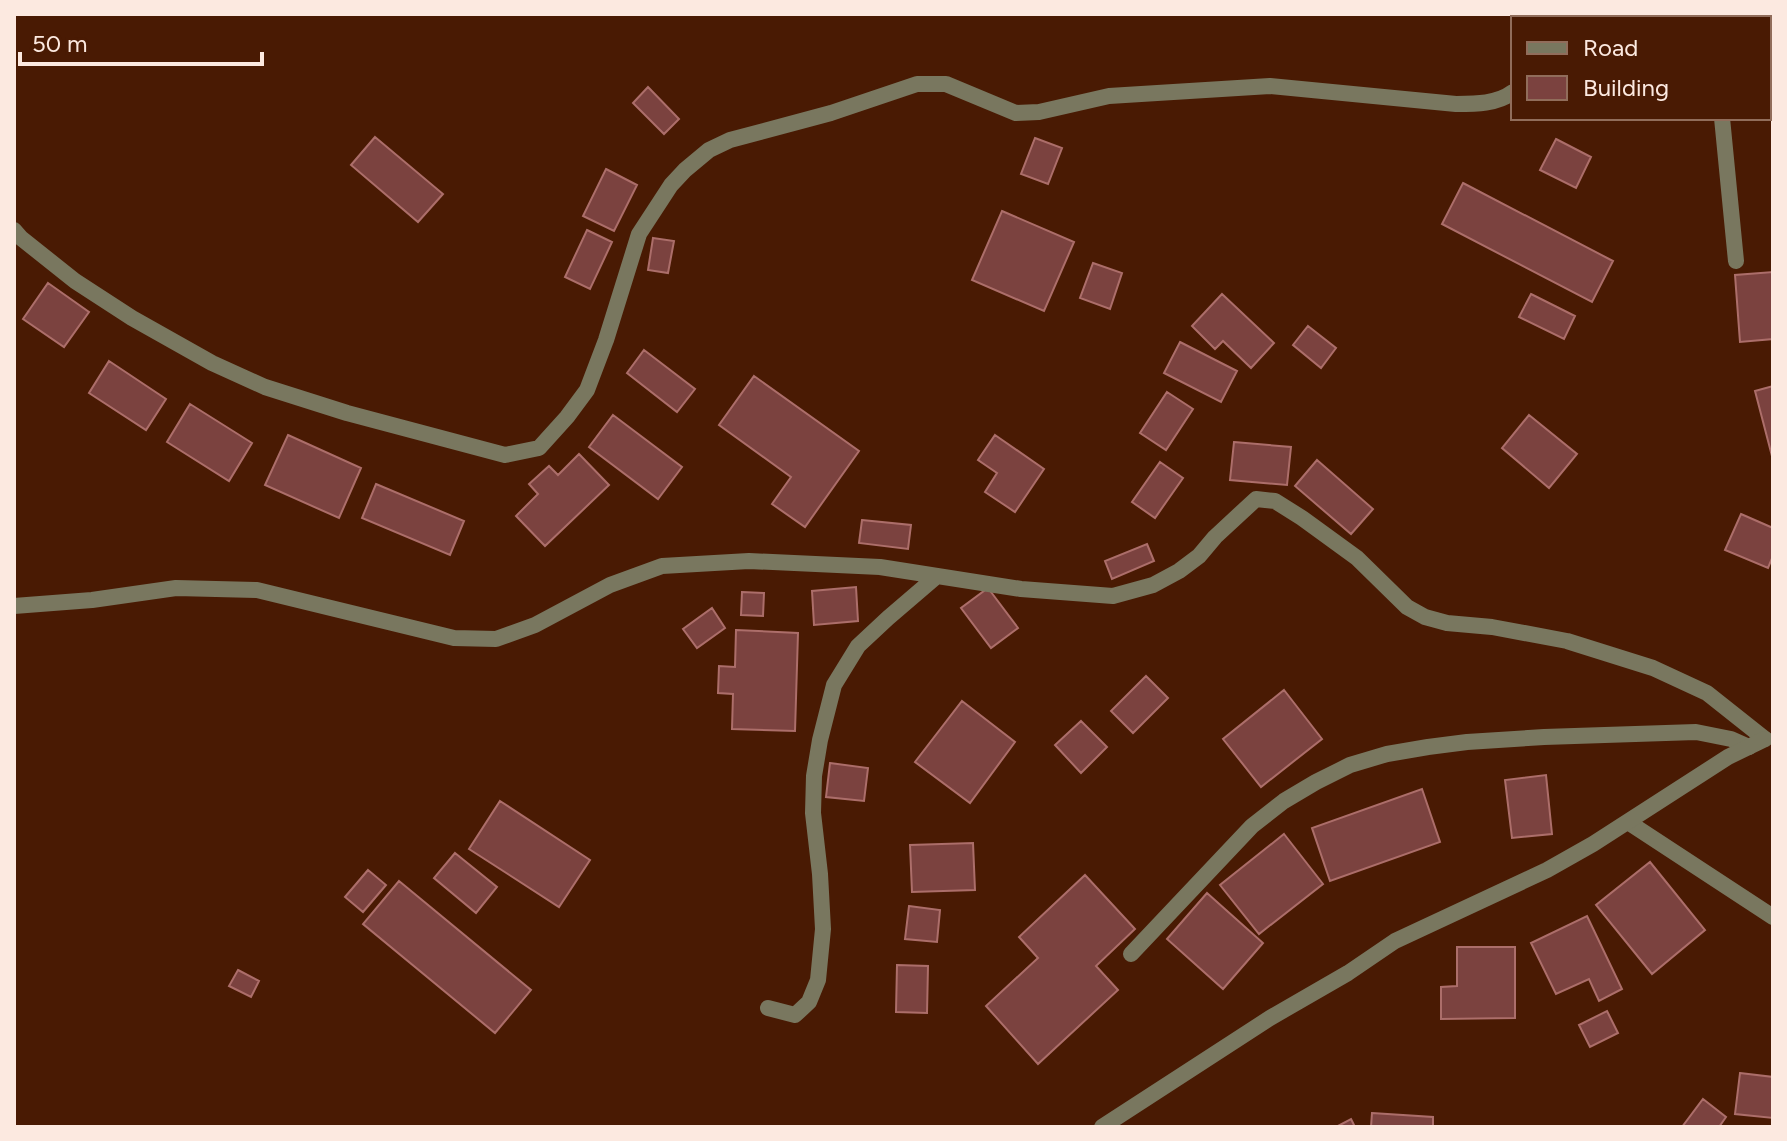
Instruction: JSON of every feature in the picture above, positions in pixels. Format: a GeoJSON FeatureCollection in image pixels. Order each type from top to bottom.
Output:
{"type":"FeatureCollection","features":[{"type":"Feature","properties":{"kind":"street"},"geometry":{"type":"LineString","coordinates":[[14,230],[75,281],[132,318],[212,363],[265,387],[333,409],[505,455],[539,448],[587,390],[614,318],[639,234],[671,185],[685,170],[709,150],[730,140],[831,113],[917,84],[946,84],[1016,113],[1039,112],[1109,96],[1270,86],[1456,104],[1483,104],[1511,94]]}},
{"type":"Feature","properties":{"kind":"street"},"geometry":{"type":"LineString","coordinates":[[1722,120],[1736,261]]}},
{"type":"Feature","properties":{"kind":"street"},"geometry":{"type":"LineString","coordinates":[[14,606],[92,600],[176,588],[257,590],[454,638],[496,639],[535,625],[610,585],[662,566],[749,561],[880,567],[1021,589],[1113,596],[1153,585],[1179,571],[1199,556],[1256,499],[1275,501],[1302,518],[1357,558],[1407,607],[1425,617],[1567,641],[1653,668],[1707,693],[1770,740]]}},
{"type":"Feature","properties":{"kind":"street"},"geometry":{"type":"LineString","coordinates":[[768,1008],[795,1015],[809,1002],[818,980],[823,929],[813,813],[814,776],[834,685],[858,646],[937,576]]}},
{"type":"Feature","properties":{"kind":"street"},"geometry":{"type":"LineString","coordinates":[[1131,954],[1252,826],[1284,801],[1350,765],[1428,747],[1544,737],[1696,732],[1722,736],[1749,747]]}},
{"type":"Feature","properties":{"kind":"street"},"geometry":{"type":"LineString","coordinates":[[1102,1127],[1395,941],[1547,870],[1716,765],[1749,747],[1770,740]]}},
{"type":"Feature","properties":{"kind":"street"},"geometry":{"type":"LineString","coordinates":[[1628,822],[1773,917]]}},
{"type":"Feature","properties":{"kind":"building"},"geometry":{"type":"Polygon","coordinates":[[[648,87],[679,119],[664,134],[633,103],[648,87]]]}},
{"type":"Feature","properties":{"kind":"building"},"geometry":{"type":"Polygon","coordinates":[[[375,137],[443,194],[418,222],[351,165],[375,137]]]}},
{"type":"Feature","properties":{"kind":"building"},"geometry":{"type":"Polygon","coordinates":[[[1035,138],[1062,148],[1048,184],[1021,174],[1035,138]]]}},
{"type":"Feature","properties":{"kind":"building"},"geometry":{"type":"Polygon","coordinates":[[[1556,139],[1591,157],[1576,188],[1540,170],[1556,139]]]}},
{"type":"Feature","properties":{"kind":"building"},"geometry":{"type":"Polygon","coordinates":[[[606,169],[637,185],[614,231],[583,216],[606,169]]]}},
{"type":"Feature","properties":{"kind":"building"},"geometry":{"type":"Polygon","coordinates":[[[1463,183],[1613,261],[1592,302],[1442,224],[1463,183]]]}},
{"type":"Feature","properties":{"kind":"building"},"geometry":{"type":"Polygon","coordinates":[[[1002,211],[1074,242],[1044,311],[972,280],[1002,211]]]}},
{"type":"Feature","properties":{"kind":"building"},"geometry":{"type":"Polygon","coordinates":[[[587,230],[612,242],[590,289],[565,277],[587,230]]]}},
{"type":"Feature","properties":{"kind":"building"},"geometry":{"type":"Polygon","coordinates":[[[653,238],[674,241],[668,273],[648,270],[653,238]]]}},
{"type":"Feature","properties":{"kind":"building"},"geometry":{"type":"Polygon","coordinates":[[[1093,263],[1122,273],[1110,309],[1080,298],[1093,263]]]}},
{"type":"Feature","properties":{"kind":"building"},"geometry":{"type":"Polygon","coordinates":[[[1773,272],[1773,339],[1740,342],[1735,275],[1773,272]]]}},
{"type":"Feature","properties":{"kind":"building"},"geometry":{"type":"Polygon","coordinates":[[[48,283],[89,312],[64,347],[23,319],[48,283]]]}},
{"type":"Feature","properties":{"kind":"building"},"geometry":{"type":"Polygon","coordinates":[[[1222,294],[1274,343],[1251,368],[1223,341],[1215,349],[1192,326],[1222,294]]]}},
{"type":"Feature","properties":{"kind":"building"},"geometry":{"type":"Polygon","coordinates":[[[1531,294],[1575,316],[1564,339],[1519,317],[1531,294]]]}},
{"type":"Feature","properties":{"kind":"building"},"geometry":{"type":"Polygon","coordinates":[[[1308,326],[1336,348],[1321,368],[1293,345],[1308,326]]]}},
{"type":"Feature","properties":{"kind":"building"},"geometry":{"type":"Polygon","coordinates":[[[1180,342],[1237,371],[1221,402],[1164,373],[1180,342]]]}},
{"type":"Feature","properties":{"kind":"building"},"geometry":{"type":"Polygon","coordinates":[[[644,350],[695,389],[677,412],[627,373],[644,350]]]}},
{"type":"Feature","properties":{"kind":"building"},"geometry":{"type":"Polygon","coordinates":[[[109,361],[166,399],[146,430],[89,393],[109,361]]]}},
{"type":"Feature","properties":{"kind":"building"},"geometry":{"type":"Polygon","coordinates":[[[754,376],[859,451],[805,527],[772,504],[791,477],[719,425],[754,376]]]}},
{"type":"Feature","properties":{"kind":"building"},"geometry":{"type":"Polygon","coordinates":[[[1773,386],[1773,460],[1755,391],[1773,386]]]}},
{"type":"Feature","properties":{"kind":"building"},"geometry":{"type":"Polygon","coordinates":[[[1167,392],[1193,409],[1166,450],[1140,433],[1167,392]]]}},
{"type":"Feature","properties":{"kind":"building"},"geometry":{"type":"Polygon","coordinates":[[[190,404],[252,443],[229,481],[167,442],[190,404]]]}},
{"type":"Feature","properties":{"kind":"building"},"geometry":{"type":"Polygon","coordinates":[[[613,415],[682,467],[658,499],[589,447],[613,415]]]}},
{"type":"Feature","properties":{"kind":"building"},"geometry":{"type":"Polygon","coordinates":[[[1529,415],[1577,454],[1549,488],[1502,448],[1529,415]]]}},
{"type":"Feature","properties":{"kind":"building"},"geometry":{"type":"Polygon","coordinates":[[[288,435],[361,468],[339,518],[265,485],[288,435]]]}},
{"type":"Feature","properties":{"kind":"building"},"geometry":{"type":"Polygon","coordinates":[[[995,435],[1044,469],[1015,512],[985,492],[997,473],[978,460],[995,435]]]}},
{"type":"Feature","properties":{"kind":"building"},"geometry":{"type":"Polygon","coordinates":[[[1234,442],[1291,447],[1287,485],[1230,480],[1234,442]]]}},
{"type":"Feature","properties":{"kind":"building"},"geometry":{"type":"Polygon","coordinates":[[[579,454],[609,485],[545,546],[516,516],[538,494],[529,484],[549,466],[558,475],[579,454]]]}},
{"type":"Feature","properties":{"kind":"building"},"geometry":{"type":"Polygon","coordinates":[[[1317,460],[1373,509],[1351,534],[1295,486],[1317,460]]]}},
{"type":"Feature","properties":{"kind":"building"},"geometry":{"type":"Polygon","coordinates":[[[1160,462],[1183,478],[1155,518],[1132,502],[1160,462]]]}},
{"type":"Feature","properties":{"kind":"building"},"geometry":{"type":"Polygon","coordinates":[[[376,484],[464,521],[450,555],[362,518],[376,484]]]}},
{"type":"Feature","properties":{"kind":"building"},"geometry":{"type":"Polygon","coordinates":[[[1741,514],[1773,528],[1773,556],[1768,568],[1725,550],[1741,514]]]}},
{"type":"Feature","properties":{"kind":"building"},"geometry":{"type":"Polygon","coordinates":[[[862,520],[911,525],[908,549],[859,543],[862,520]]]}},
{"type":"Feature","properties":{"kind":"building"},"geometry":{"type":"Polygon","coordinates":[[[1147,544],[1154,561],[1112,579],[1105,561],[1147,544]]]}},
{"type":"Feature","properties":{"kind":"building"},"geometry":{"type":"Polygon","coordinates":[[[856,587],[858,621],[814,625],[812,591],[856,587]]]}},
{"type":"Feature","properties":{"kind":"building"},"geometry":{"type":"Polygon","coordinates":[[[988,588],[1018,628],[991,648],[961,608],[988,588]]]}},
{"type":"Feature","properties":{"kind":"building"},"geometry":{"type":"Polygon","coordinates":[[[742,592],[764,593],[763,616],[741,615],[742,592]]]}},
{"type":"Feature","properties":{"kind":"building"},"geometry":{"type":"Polygon","coordinates":[[[712,608],[725,628],[697,648],[683,629],[712,608]]]}},
{"type":"Feature","properties":{"kind":"building"},"geometry":{"type":"Polygon","coordinates":[[[736,630],[798,633],[795,731],[732,729],[733,694],[718,693],[719,666],[735,667],[736,630]]]}},
{"type":"Feature","properties":{"kind":"building"},"geometry":{"type":"Polygon","coordinates":[[[1146,676],[1168,698],[1133,733],[1111,711],[1146,676]]]}},
{"type":"Feature","properties":{"kind":"building"},"geometry":{"type":"Polygon","coordinates":[[[1284,690],[1322,739],[1261,787],[1223,739],[1284,690]]]}},
{"type":"Feature","properties":{"kind":"building"},"geometry":{"type":"Polygon","coordinates":[[[962,701],[1015,742],[970,803],[915,762],[962,701]]]}},
{"type":"Feature","properties":{"kind":"building"},"geometry":{"type":"Polygon","coordinates":[[[1081,721],[1107,747],[1081,773],[1055,745],[1081,721]]]}},
{"type":"Feature","properties":{"kind":"building"},"geometry":{"type":"Polygon","coordinates":[[[830,763],[868,768],[864,801],[826,797],[830,763]]]}},
{"type":"Feature","properties":{"kind":"building"},"geometry":{"type":"Polygon","coordinates":[[[1546,775],[1552,834],[1512,838],[1505,780],[1546,775]]]}},
{"type":"Feature","properties":{"kind":"building"},"geometry":{"type":"Polygon","coordinates":[[[1422,789],[1440,842],[1330,881],[1312,828],[1422,789]]]}},
{"type":"Feature","properties":{"kind":"building"},"geometry":{"type":"Polygon","coordinates":[[[500,801],[590,860],[559,907],[469,849],[500,801]]]}},
{"type":"Feature","properties":{"kind":"building"},"geometry":{"type":"Polygon","coordinates":[[[1284,834],[1323,884],[1259,934],[1220,885],[1284,834]]]}},
{"type":"Feature","properties":{"kind":"building"},"geometry":{"type":"Polygon","coordinates":[[[973,843],[975,890],[912,892],[910,845],[973,843]]]}},
{"type":"Feature","properties":{"kind":"building"},"geometry":{"type":"Polygon","coordinates":[[[455,853],[497,887],[476,913],[434,878],[455,853]]]}},
{"type":"Feature","properties":{"kind":"building"},"geometry":{"type":"Polygon","coordinates":[[[1650,862],[1705,930],[1652,974],[1596,905],[1650,862]]]}},
{"type":"Feature","properties":{"kind":"building"},"geometry":{"type":"Polygon","coordinates":[[[368,870],[386,885],[363,912],[345,897],[368,870]]]}},
{"type":"Feature","properties":{"kind":"building"},"geometry":{"type":"Polygon","coordinates":[[[1085,875],[1135,929],[1096,966],[1118,990],[1038,1064],[986,1006],[1038,958],[1019,937],[1085,875]]]}},
{"type":"Feature","properties":{"kind":"building"},"geometry":{"type":"Polygon","coordinates":[[[399,881],[531,990],[495,1033],[363,924],[399,881]]]}},
{"type":"Feature","properties":{"kind":"building"},"geometry":{"type":"Polygon","coordinates":[[[1207,893],[1263,943],[1223,989],[1167,939],[1207,893]]]}},
{"type":"Feature","properties":{"kind":"building"},"geometry":{"type":"Polygon","coordinates":[[[909,906],[940,910],[937,942],[905,939],[909,906]]]}},
{"type":"Feature","properties":{"kind":"building"},"geometry":{"type":"Polygon","coordinates":[[[1587,916],[1622,989],[1599,1001],[1589,979],[1556,994],[1531,943],[1587,916]]]}},
{"type":"Feature","properties":{"kind":"building"},"geometry":{"type":"Polygon","coordinates":[[[1457,947],[1515,947],[1515,1018],[1441,1019],[1441,987],[1457,986],[1457,947]]]}},
{"type":"Feature","properties":{"kind":"building"},"geometry":{"type":"Polygon","coordinates":[[[897,965],[928,966],[927,1013],[896,1012],[897,965]]]}},
{"type":"Feature","properties":{"kind":"building"},"geometry":{"type":"Polygon","coordinates":[[[238,970],[259,981],[251,997],[229,986],[238,970]]]}},
{"type":"Feature","properties":{"kind":"building"},"geometry":{"type":"Polygon","coordinates":[[[1607,1011],[1618,1033],[1590,1047],[1579,1025],[1607,1011]]]}},
{"type":"Feature","properties":{"kind":"building"},"geometry":{"type":"Polygon","coordinates":[[[1740,1073],[1773,1077],[1773,1118],[1735,1114],[1740,1073]]]}},
{"type":"Feature","properties":{"kind":"building"},"geometry":{"type":"Polygon","coordinates":[[[1703,1099],[1726,1117],[1719,1127],[1682,1127],[1703,1099]]]}},
{"type":"Feature","properties":{"kind":"building"},"geometry":{"type":"Polygon","coordinates":[[[1372,1113],[1433,1117],[1433,1127],[1371,1127],[1372,1113]]]}},
{"type":"Feature","properties":{"kind":"building"},"geometry":{"type":"Polygon","coordinates":[[[1351,1119],[1355,1127],[1336,1127],[1351,1119]]]}}]}
